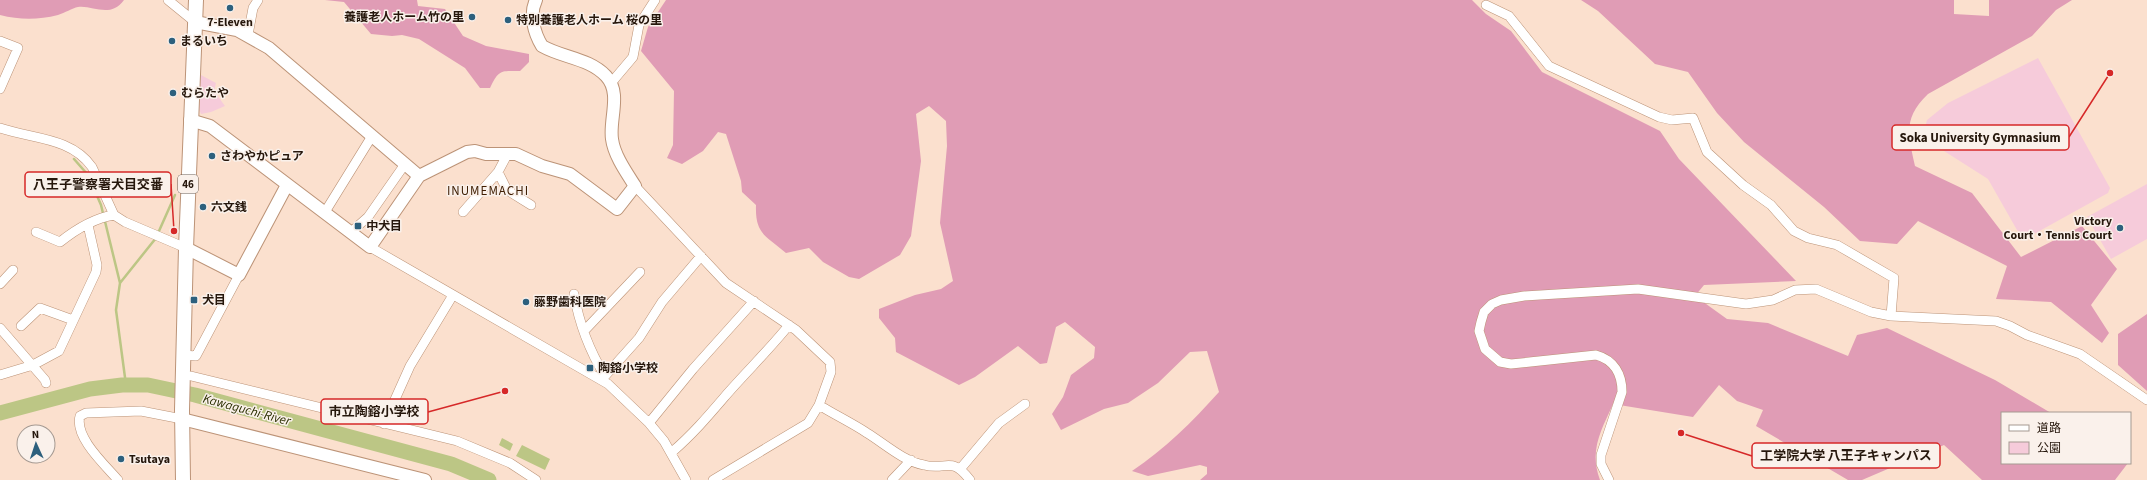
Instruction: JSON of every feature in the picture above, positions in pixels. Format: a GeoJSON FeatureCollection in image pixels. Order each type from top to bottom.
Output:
{"type":"FeatureCollection","features":[{"type":"Feature","properties":{"kind":"main road","name":"46"},"geometry":{"type":"LineString","coordinates":[[183,480],[182,414],[187,378],[184,355],[186,248],[196,0]]}},
{"type":"Feature","properties":{"kind":"main road"},"geometry":{"type":"LineString","coordinates":[[190,120],[210,126],[370,247],[419,176],[467,152],[475,151],[507,155],[522,155],[542,166],[570,174],[617,209],[635,186],[613,145],[611,133],[614,93],[611,83],[606,76],[590,64],[542,46],[534,28],[533,14],[536,0]]}},
{"type":"Feature","properties":{"kind":"main road"},"geometry":{"type":"LineString","coordinates":[[196,22],[224,26],[248,35],[269,48],[419,176]]}},
{"type":"Feature","properties":{"kind":"main road"},"geometry":{"type":"LineString","coordinates":[[186,248],[239,275],[288,185]]}},
{"type":"Feature","properties":{"kind":"main road"},"geometry":{"type":"LineString","coordinates":[[182,414],[425,480]]}},
{"type":"Feature","properties":{"kind":"street"},"geometry":{"type":"LineString","coordinates":[[168,0],[196,22]]}},
{"type":"Feature","properties":{"kind":"street"},"geometry":{"type":"LineString","coordinates":[[248,35],[253,8],[258,0]]}},
{"type":"Feature","properties":{"kind":"street"},"geometry":{"type":"LineString","coordinates":[[611,83],[633,57],[640,25],[655,0]]}},
{"type":"Feature","properties":{"kind":"street"},"geometry":{"type":"LineString","coordinates":[[1486,5],[1509,16],[1549,66],[1659,117],[1672,120],[1693,118],[1707,152],[1743,185],[1771,205],[1794,230],[1808,238],[1837,245],[1894,278],[1891,316]]}},
{"type":"Feature","properties":{"kind":"street"},"geometry":{"type":"LineString","coordinates":[[0,41],[18,48],[0,89]]}},
{"type":"Feature","properties":{"kind":"street"},"geometry":{"type":"LineString","coordinates":[[0,128],[16,134],[55,142],[80,154],[92,167],[108,216]]}},
{"type":"Feature","properties":{"kind":"street"},"geometry":{"type":"LineString","coordinates":[[325,212],[372,136]]}},
{"type":"Feature","properties":{"kind":"street"},"geometry":{"type":"LineString","coordinates":[[463,212],[498,172],[507,155]]}},
{"type":"Feature","properties":{"kind":"street"},"geometry":{"type":"LineString","coordinates":[[351,232],[368,217],[405,164]]}},
{"type":"Feature","properties":{"kind":"street"},"geometry":{"type":"LineString","coordinates":[[498,172],[507,190],[531,205]]}},
{"type":"Feature","properties":{"kind":"street"},"geometry":{"type":"LineString","coordinates":[[635,186],[726,283],[789,326],[830,362],[831,372],[819,405],[808,423]]}},
{"type":"Feature","properties":{"kind":"street"},"geometry":{"type":"LineString","coordinates":[[36,232],[60,242],[72,232],[108,216],[186,248]]}},
{"type":"Feature","properties":{"kind":"street"},"geometry":{"type":"LineString","coordinates":[[0,375],[33,365],[59,350],[96,272],[97,265],[88,225]]}},
{"type":"Feature","properties":{"kind":"street"},"geometry":{"type":"LineString","coordinates":[[370,247],[603,378],[649,423],[672,452],[686,480]]}},
{"type":"Feature","properties":{"kind":"street"},"geometry":{"type":"LineString","coordinates":[[603,378],[611,371],[639,338],[662,302],[701,256]]}},
{"type":"Feature","properties":{"kind":"street"},"geometry":{"type":"LineString","coordinates":[[0,284],[13,270]]}},
{"type":"Feature","properties":{"kind":"street"},"geometry":{"type":"LineString","coordinates":[[584,331],[635,274]]}},
{"type":"Feature","properties":{"kind":"street"},"geometry":{"type":"LineString","coordinates":[[184,355],[196,356],[239,275]]}},
{"type":"Feature","properties":{"kind":"street"},"geometry":{"type":"LineString","coordinates":[[1609,480],[1601,464],[1601,455],[1622,392],[1622,382],[1618,372],[1611,362],[1604,357],[1596,355],[1511,364],[1500,362],[1485,349],[1479,331],[1484,312],[1492,304],[1501,300],[1524,296],[1638,289],[1746,304],[1773,300],[1795,290],[1816,289],[1857,308],[1891,316],[1996,321],[2010,326],[2027,336],[2080,354],[2147,400]]}},
{"type":"Feature","properties":{"kind":"street"},"geometry":{"type":"LineString","coordinates":[[574,294],[578,317],[603,378]]}},
{"type":"Feature","properties":{"kind":"street"},"geometry":{"type":"LineString","coordinates":[[384,424],[410,366],[453,295]]}},
{"type":"Feature","properties":{"kind":"street"},"geometry":{"type":"LineString","coordinates":[[649,423],[693,369],[754,301]]}},
{"type":"Feature","properties":{"kind":"street"},"geometry":{"type":"LineString","coordinates":[[21,326],[40,308],[73,320]]}},
{"type":"Feature","properties":{"kind":"street"},"geometry":{"type":"LineString","coordinates":[[672,452],[696,431],[728,393],[765,355],[789,326]]}},
{"type":"Feature","properties":{"kind":"street"},"geometry":{"type":"LineString","coordinates":[[0,328],[33,365],[46,383]]}},
{"type":"Feature","properties":{"kind":"street"},"geometry":{"type":"LineString","coordinates":[[187,378],[457,441],[510,463],[536,480]]}},
{"type":"Feature","properties":{"kind":"street"},"geometry":{"type":"LineString","coordinates":[[961,468],[999,423],[1025,404]]}},
{"type":"Feature","properties":{"kind":"street"},"geometry":{"type":"LineString","coordinates":[[819,405],[911,460],[924,466],[954,465],[961,468],[970,480]]}},
{"type":"Feature","properties":{"kind":"street"},"geometry":{"type":"LineString","coordinates":[[118,480],[84,439],[78,413],[141,411],[182,414]]}},
{"type":"Feature","properties":{"kind":"street"},"geometry":{"type":"LineString","coordinates":[[713,480],[819,416],[834,415]]}},
{"type":"Feature","properties":{"kind":"street"},"geometry":{"type":"LineString","coordinates":[[892,480],[911,460]]}},
{"type":"Feature","properties":{"kind":"green space"},"geometry":{"type":"Polygon","coordinates":[[[2038,58],[2110,188],[2108,193],[2034,234],[2026,235],[2017,230],[1988,179],[1933,144],[1924,132],[1927,120],[1948,103],[2038,58]]]}},
{"type":"Feature","properties":{"kind":"green space"},"geometry":{"type":"Polygon","coordinates":[[[199,74],[216,83],[214,91],[225,106],[211,112],[201,114],[199,109],[199,74]]]}},
{"type":"Feature","properties":{"kind":"green space","name":"Victory Court・Tennis Court"},"geometry":{"type":"Polygon","coordinates":[[[2147,184],[2147,239],[2111,259],[2087,217],[2147,184]]]}},
{"type":"Feature","properties":{"kind":"shaded area"},"geometry":{"type":"Polygon","coordinates":[[[0,0],[124,0],[119,6],[113,9],[101,10],[78,7],[58,15],[29,19],[0,15],[0,0]]]}},
{"type":"Feature","properties":{"kind":"shaded area"},"geometry":{"type":"Polygon","coordinates":[[[325,0],[417,0],[418,6],[445,9],[463,36],[486,46],[529,54],[529,62],[520,71],[505,71],[498,74],[490,88],[480,88],[465,68],[419,39],[402,35],[392,36],[371,34],[344,2],[325,0]]]}},
{"type":"Feature","properties":{"kind":"shaded area"},"geometry":{"type":"Polygon","coordinates":[[[666,0],[1472,0],[1486,14],[1511,31],[1542,72],[1660,131],[1679,159],[1796,281],[1704,285],[1695,296],[1727,319],[1768,323],[1848,356],[1857,335],[1887,328],[1995,380],[2049,412],[2001,412],[2001,464],[2127,464],[2115,480],[1982,480],[1944,445],[1862,480],[1848,480],[1756,426],[1763,410],[1737,401],[1719,385],[1693,417],[1613,404],[1601,432],[1596,450],[1597,469],[1600,480],[1200,480],[1207,474],[1207,467],[1200,465],[1148,476],[1132,471],[1156,454],[1199,414],[1219,392],[1207,351],[1190,352],[1158,383],[1128,403],[1104,409],[1061,430],[1052,414],[1063,397],[1071,375],[1094,358],[1095,347],[1065,322],[1056,327],[1047,363],[1040,364],[1018,346],[975,377],[959,385],[896,352],[895,338],[879,318],[879,309],[915,295],[941,289],[953,281],[940,223],[947,146],[946,121],[929,106],[916,114],[921,161],[911,236],[900,255],[859,279],[849,277],[823,262],[809,248],[786,253],[767,238],[757,222],[756,205],[742,192],[741,181],[726,134],[718,132],[703,151],[682,164],[667,158],[673,145],[674,91],[641,51],[648,27],[666,0]]]}},
{"type":"Feature","properties":{"kind":"shaded area"},"geometry":{"type":"Polygon","coordinates":[[[1581,0],[1954,0],[1954,14],[1989,16],[1989,0],[2072,0],[2056,10],[2032,36],[1928,94],[1914,111],[1911,119],[1909,135],[1915,166],[1972,193],[2021,257],[2082,226],[2117,269],[2091,305],[2109,333],[2102,343],[2051,302],[1996,299],[2007,266],[1918,221],[1897,244],[1860,241],[1824,207],[1744,142],[1717,113],[1688,72],[1655,64],[1598,11],[1581,0]]]}},
{"type":"Feature","properties":{"kind":"shaded area"},"geometry":{"type":"Polygon","coordinates":[[[2147,314],[2147,391],[2118,365],[2118,334],[2147,314]]]}},
{"type":"Feature","properties":{"kind":"shaded area"},"geometry":{"type":"Polygon","coordinates":[[[502,438],[513,444],[510,451],[499,445],[502,438]]]}},
{"type":"Feature","properties":{"kind":"shaded area"},"geometry":{"type":"Polygon","coordinates":[[[522,445],[550,459],[545,470],[516,456],[522,445]]]}},
{"type":"Feature","properties":{"kind":"waterway"},"geometry":{"type":"LineString","coordinates":[[74,159],[88,175],[101,205],[120,283],[116,310],[126,385]]}},
{"type":"Feature","properties":{"kind":"waterway"},"geometry":{"type":"LineString","coordinates":[[159,231],[175,195]]}},
{"type":"Feature","properties":{"kind":"waterway"},"geometry":{"type":"LineString","coordinates":[[120,283],[156,238]]}},
{"type":"Feature","properties":{"kind":"waterway","name":"Kawaguchi-River"},"geometry":{"type":"LineString","coordinates":[[0,413],[90,389],[122,385],[148,385],[195,395],[451,464],[489,480]]}},
{"type":"Feature","properties":{"kind":"place","name":"7-Eleven"},"geometry":{"type":"Point","coordinates":[230,8]}},
{"type":"Feature","properties":{"kind":"place","name":"養護老人ホーム竹の里"},"geometry":{"type":"Point","coordinates":[472,17]}},
{"type":"Feature","properties":{"kind":"place","name":"特別養護老人ホーム 桜の里"},"geometry":{"type":"Point","coordinates":[508,20]}},
{"type":"Feature","properties":{"kind":"place","name":"まるいち"},"geometry":{"type":"Point","coordinates":[172,41]}},
{"type":"Feature","properties":{"kind":"place","name":"Soka University Gymnasium"},"geometry":{"type":"Point","coordinates":[2110,73]}},
{"type":"Feature","properties":{"kind":"place","name":"むらたや"},"geometry":{"type":"Point","coordinates":[173,93]}},
{"type":"Feature","properties":{"kind":"place","name":"さわやかピュア"},"geometry":{"type":"Point","coordinates":[212,156]}},
{"type":"Feature","properties":{"kind":"place","name":"六文銭"},"geometry":{"type":"Point","coordinates":[203,207]}},
{"type":"Feature","properties":{"kind":"place","name":"中犬目"},"geometry":{"type":"Point","coordinates":[358,226]}},
{"type":"Feature","properties":{"kind":"place","name":"Victory Court・Tennis Court"},"geometry":{"type":"Point","coordinates":[2120,228]}},
{"type":"Feature","properties":{"kind":"place","name":"八王子警察署犬目交番"},"geometry":{"type":"Point","coordinates":[174,231]}},
{"type":"Feature","properties":{"kind":"place","name":"犬目"},"geometry":{"type":"Point","coordinates":[194,300]}},
{"type":"Feature","properties":{"kind":"place","name":"藤野歯科医院"},"geometry":{"type":"Point","coordinates":[526,302]}},
{"type":"Feature","properties":{"kind":"place","name":"陶鎔小学校"},"geometry":{"type":"Point","coordinates":[590,368]}},
{"type":"Feature","properties":{"kind":"place","name":"市立陶鎔小学校"},"geometry":{"type":"Point","coordinates":[505,391]}},
{"type":"Feature","properties":{"kind":"place","name":"工学院大学 八王子キャンパス"},"geometry":{"type":"Point","coordinates":[1681,433]}},
{"type":"Feature","properties":{"kind":"place","name":"Tsutaya"},"geometry":{"type":"Point","coordinates":[121,459]}},
{"type":"Feature","properties":{"kind":"district","name":"INUMEMACHI"},"geometry":{"type":"Point","coordinates":[488,190]}}]}
